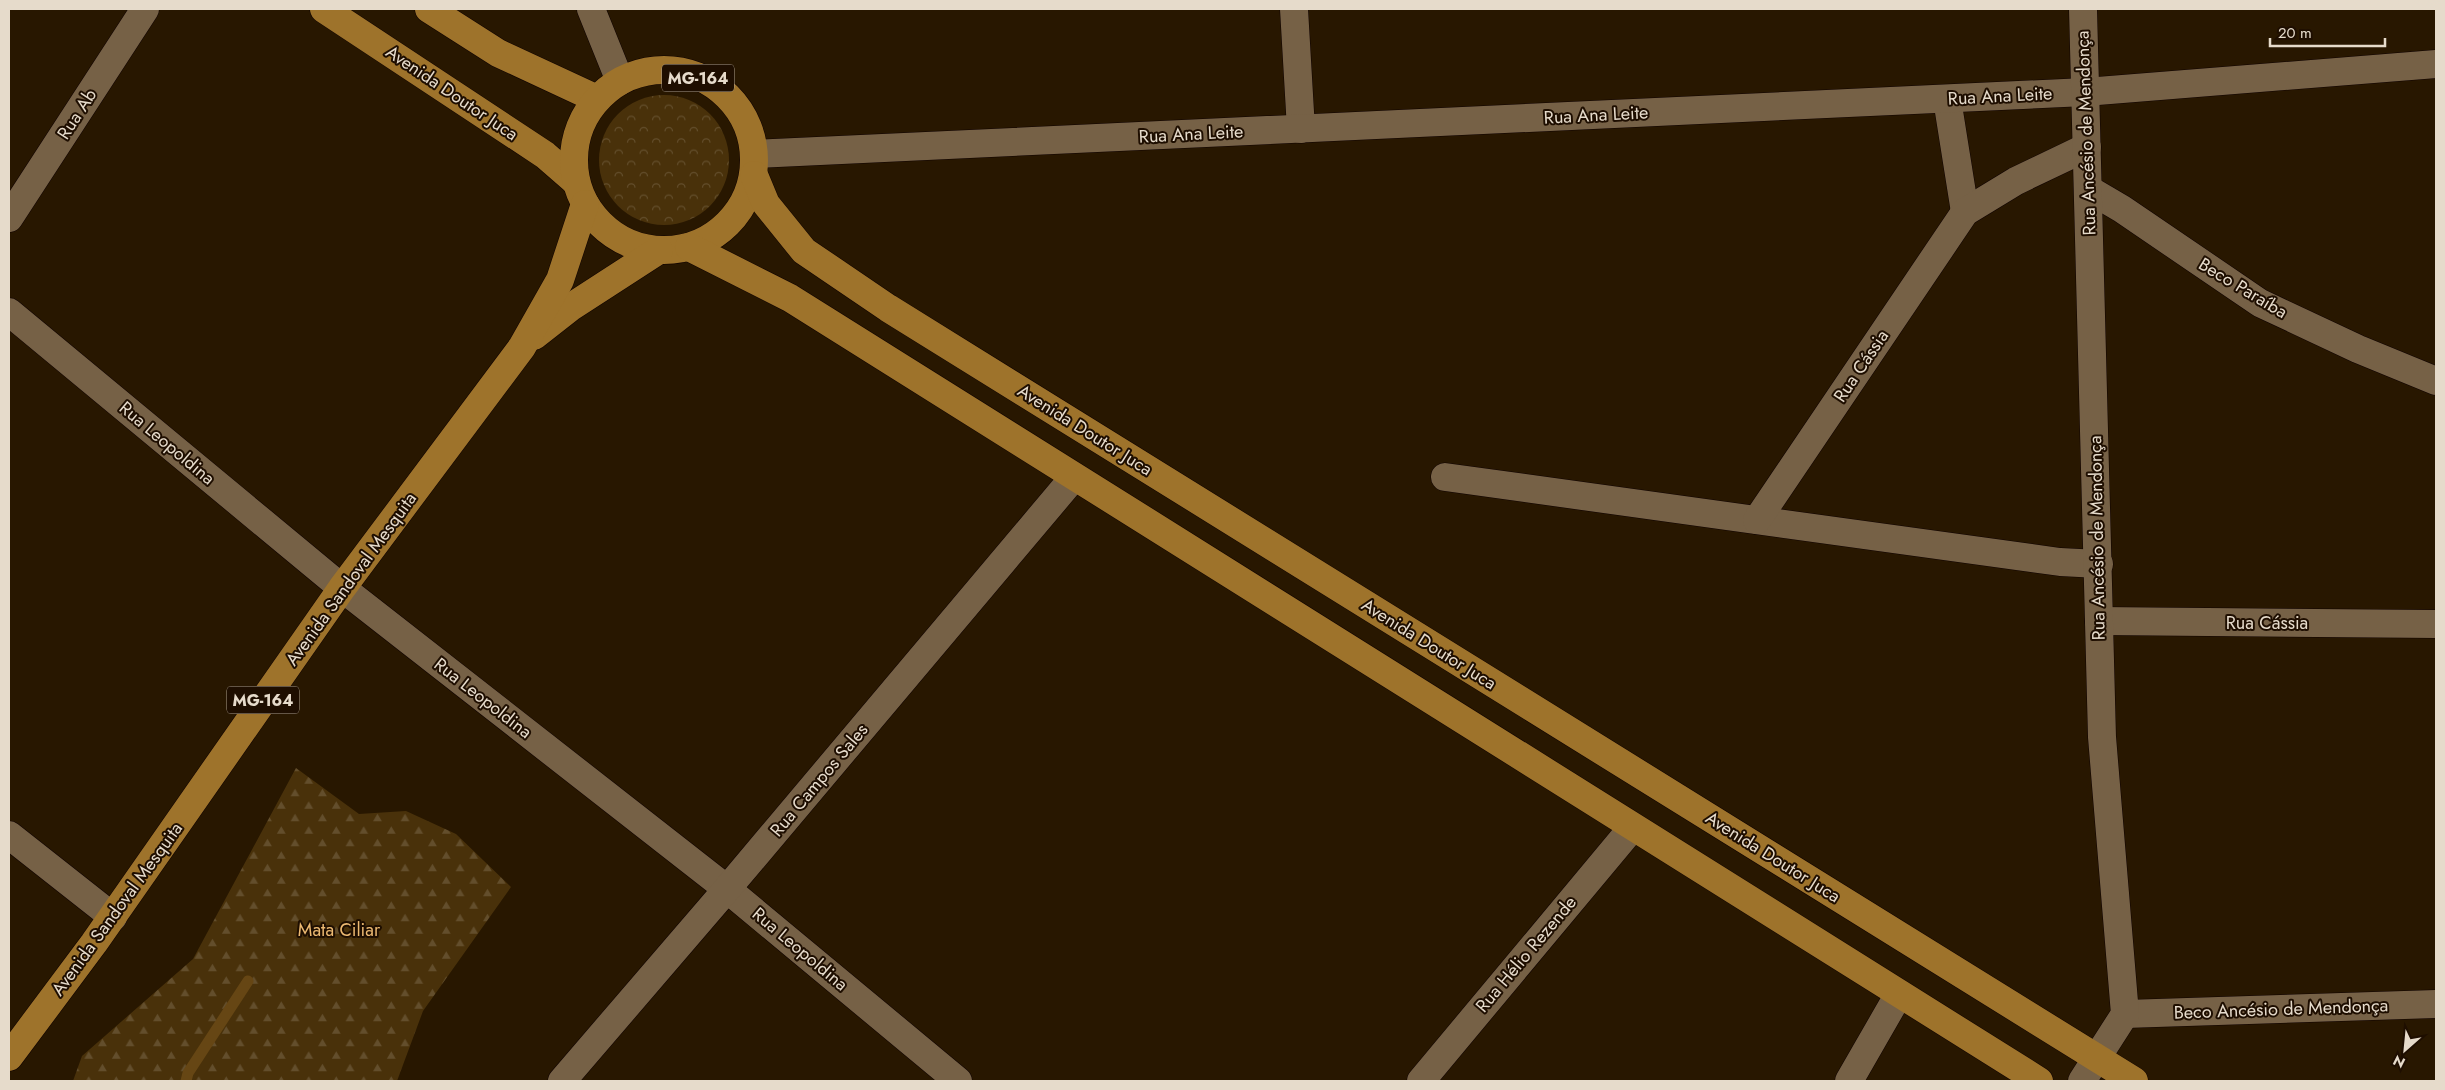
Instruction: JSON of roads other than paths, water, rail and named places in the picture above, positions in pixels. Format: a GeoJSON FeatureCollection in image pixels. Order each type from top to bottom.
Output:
{"type":"FeatureCollection","features":[{"type":"Feature","properties":{"kind":"main road","name":"Avenida Doutor Juca"},"geometry":{"type":"LineString","coordinates":[[324,9],[545,155],[580,193]]}},
{"type":"Feature","properties":{"kind":"main road"},"geometry":{"type":"LineString","coordinates":[[430,9],[498,53],[597,99]]}},
{"type":"Feature","properties":{"kind":"main road","name":"MG-164"},"geometry":{"type":"LineString","coordinates":[[648,71],[679,71],[707,81],[731,100],[748,125],[754,165],[746,200],[731,220],[712,237],[689,247],[659,250],[630,244],[604,228],[580,193],[574,152],[581,124],[597,99],[620,81],[648,71]]}},
{"type":"Feature","properties":{"kind":"main road","name":"Avenida Doutor Juca"},"geometry":{"type":"LineString","coordinates":[[754,165],[766,204],[804,251],[888,308],[2134,1081]]}},
{"type":"Feature","properties":{"kind":"main road","name":"Avenida Sandoval Mesquita"},"geometry":{"type":"LineString","coordinates":[[9,1057],[113,917],[342,588],[522,347],[560,280],[580,193]]}},
{"type":"Feature","properties":{"kind":"main road"},"geometry":{"type":"LineString","coordinates":[[689,247],[790,298],[1632,828],[2039,1081]]}},
{"type":"Feature","properties":{"kind":"main road","name":"Avenida Sandoval Mesquita"},"geometry":{"type":"LineString","coordinates":[[522,347],[571,307],[659,250]]}},
{"type":"Feature","properties":{"kind":"street","name":"Rua Ab"},"geometry":{"type":"LineString","coordinates":[[9,218],[145,9]]}},
{"type":"Feature","properties":{"kind":"street"},"geometry":{"type":"LineString","coordinates":[[591,9],[620,81]]}},
{"type":"Feature","properties":{"kind":"street"},"geometry":{"type":"LineString","coordinates":[[1294,9],[1301,128]]}},
{"type":"Feature","properties":{"kind":"street","name":"Rua Ancésio de Mendonça"},"geometry":{"type":"LineString","coordinates":[[2083,9],[2099,564],[2102,737],[2126,1014]]}},
{"type":"Feature","properties":{"kind":"street","name":"Rua Ana Leite"},"geometry":{"type":"LineString","coordinates":[[754,165],[1301,128],[2085,92],[2436,64]]}},
{"type":"Feature","properties":{"kind":"street"},"geometry":{"type":"LineString","coordinates":[[1947,99],[1965,212]]}},
{"type":"Feature","properties":{"kind":"street","name":"Rua Cássia"},"geometry":{"type":"LineString","coordinates":[[1757,520],[1965,212],[2016,181],[2087,147]]}},
{"type":"Feature","properties":{"kind":"street","name":"Beco Paraíba"},"geometry":{"type":"LineString","coordinates":[[2088,189],[2122,209],[2260,303],[2358,349],[2436,381]]}},
{"type":"Feature","properties":{"kind":"street","name":"Rua Leopoldina"},"geometry":{"type":"LineString","coordinates":[[9,312],[342,588],[727,889],[958,1081]]}},
{"type":"Feature","properties":{"kind":"street","name":"Rua Campos Sales"},"geometry":{"type":"LineString","coordinates":[[562,1081],[727,889],[1074,477]]}},
{"type":"Feature","properties":{"kind":"street"},"geometry":{"type":"LineString","coordinates":[[1445,477],[2060,562],[2099,564]]}},
{"type":"Feature","properties":{"kind":"street","name":"Rua Cássia"},"geometry":{"type":"LineString","coordinates":[[2099,621],[2436,624]]}},
{"type":"Feature","properties":{"kind":"street","name":"Rua Hélio Rezende"},"geometry":{"type":"LineString","coordinates":[[1420,1081],[1632,828]]}},
{"type":"Feature","properties":{"kind":"street"},"geometry":{"type":"LineString","coordinates":[[9,836],[113,917]]}},
{"type":"Feature","properties":{"kind":"street"},"geometry":{"type":"LineString","coordinates":[[1850,1081],[1899,994]]}},
{"type":"Feature","properties":{"kind":"street","name":"Beco Ancésio de Mendonça"},"geometry":{"type":"LineString","coordinates":[[2126,1014],[2436,1004]]}},
{"type":"Feature","properties":{"kind":"street"},"geometry":{"type":"LineString","coordinates":[[2082,1081],[2126,1014]]}},
{"type":"Feature","properties":{"kind":"waterway"},"geometry":{"type":"LineString","coordinates":[[186,1081],[188,1073],[248,981]]}},
{"type":"Feature","properties":{"kind":"park label","name":"Mata Ciliar"},"geometry":{"type":"Point","coordinates":[339,930]}}]}
